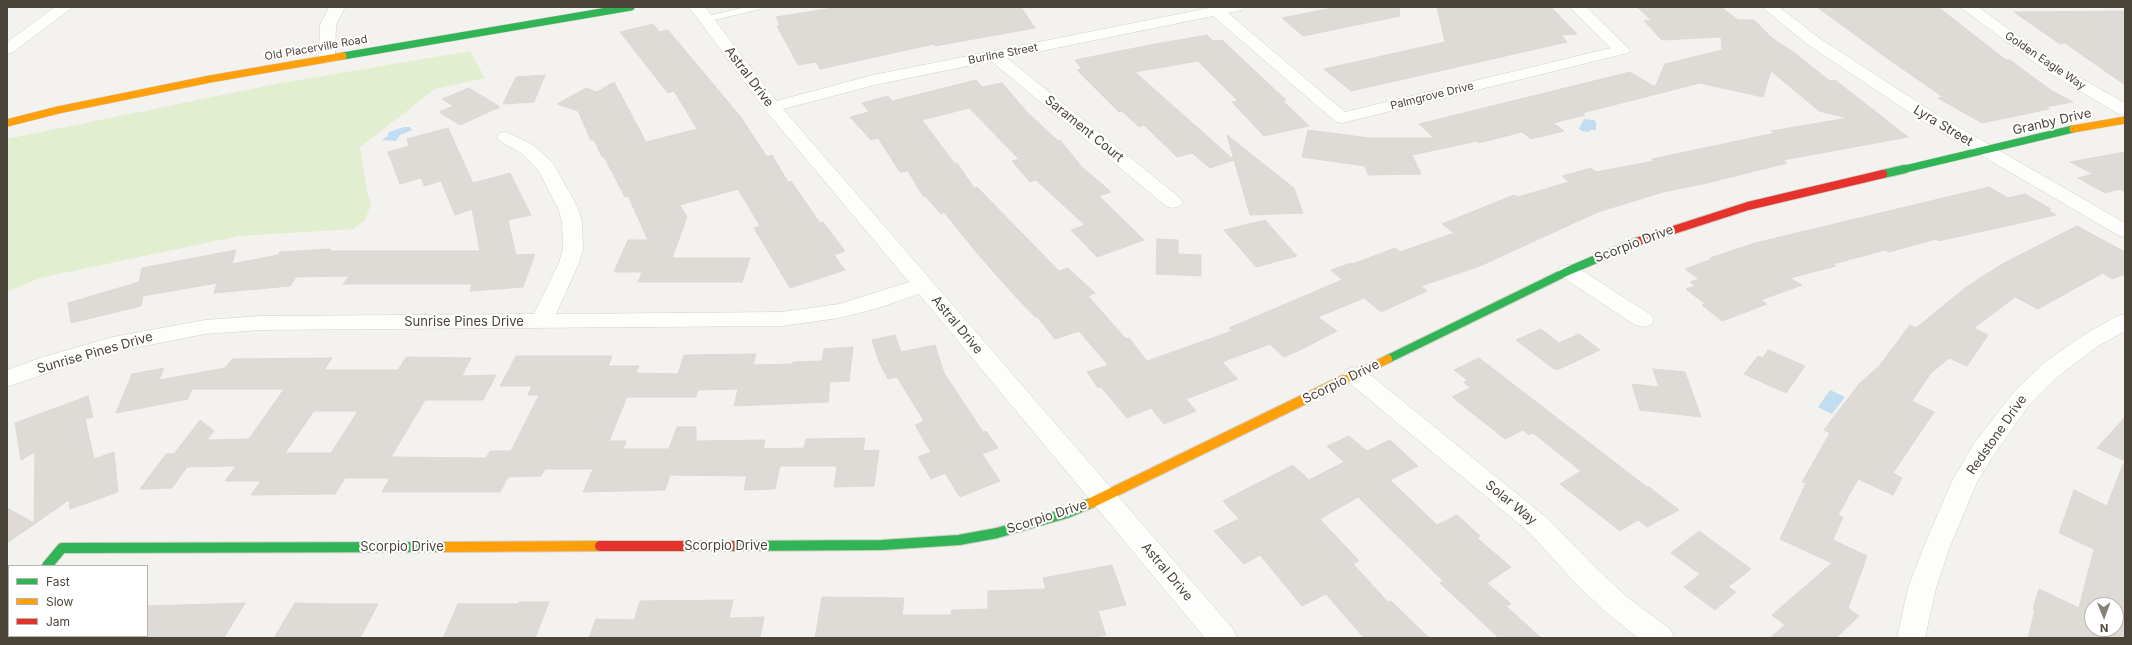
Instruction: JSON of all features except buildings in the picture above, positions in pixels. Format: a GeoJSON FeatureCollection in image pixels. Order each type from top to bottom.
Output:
{"type":"FeatureCollection","features":[{"type":"Feature","properties":{"kind":"street"},"geometry":{"type":"LineString","coordinates":[[7,48],[65,7]]}},
{"type":"Feature","properties":{"kind":"street"},"geometry":{"type":"LineString","coordinates":[[327,58],[328,25],[337,7]]}},
{"type":"Feature","properties":{"kind":"street","name":"Old Placerville Road"},"geometry":{"type":"LineString","coordinates":[[7,123],[58,110],[202,81],[327,58],[631,7]]}},
{"type":"Feature","properties":{"kind":"street","name":"Burline Street"},"geometry":{"type":"LineString","coordinates":[[772,108],[851,85],[1237,7]]}},
{"type":"Feature","properties":{"kind":"street","name":"Palmgrove Drive"},"geometry":{"type":"LineString","coordinates":[[1216,11],[1342,118],[1622,50],[1577,7]]}},
{"type":"Feature","properties":{"kind":"street","name":"Lyra Street"},"geometry":{"type":"LineString","coordinates":[[1770,7],[1813,40],[1875,83],[1985,151],[2125,231]]}},
{"type":"Feature","properties":{"kind":"street","name":"Golden Eagle Way"},"geometry":{"type":"LineString","coordinates":[[1968,7],[2055,70],[2125,110]]}},
{"type":"Feature","properties":{"kind":"street","name":"Astral Drive"},"geometry":{"type":"LineString","coordinates":[[702,13],[772,108],[1223,638]]}},
{"type":"Feature","properties":{"kind":"street","name":"Sarament Court"},"geometry":{"type":"LineString","coordinates":[[995,56],[1173,202]]}},
{"type":"Feature","properties":{"kind":"street","name":"Granby Drive"},"geometry":{"type":"LineString","coordinates":[[1985,151],[2073,129],[2125,120]]}},
{"type":"Feature","properties":{"kind":"street"},"geometry":{"type":"LineString","coordinates":[[506,137],[527,149],[546,167],[568,208],[572,222],[573,249],[569,264],[541,322]]}},
{"type":"Feature","properties":{"kind":"street","name":"Scorpio Drive"},"geometry":{"type":"LineString","coordinates":[[48,565],[62,548],[882,546],[921,544],[997,533],[1067,513],[1104,498],[1568,271],[1627,245],[1717,214],[1985,151]]}},
{"type":"Feature","properties":{"kind":"street"},"geometry":{"type":"LineString","coordinates":[[1568,271],[1643,320]]}},
{"type":"Feature","properties":{"kind":"street","name":"Sunrise Pines Drive"},"geometry":{"type":"LineString","coordinates":[[7,379],[54,362],[113,345],[205,328],[261,323],[781,319],[839,311],[867,304],[923,285]]}},
{"type":"Feature","properties":{"kind":"street","name":"Redstone Drive"},"geometry":{"type":"LineString","coordinates":[[1911,638],[1922,588],[1936,549],[1965,481],[1982,452],[2020,399],[2053,368],[2090,341],[2125,321]]}},
{"type":"Feature","properties":{"kind":"street","name":"Solar Way"},"geometry":{"type":"LineString","coordinates":[[1355,375],[1539,526],[1587,577],[1617,605],[1660,638]]}},
{"type":"Feature","properties":{"kind":"lane"},"geometry":{"type":"LineString","coordinates":[[702,13],[758,7]]}},
{"type":"Feature","properties":{"kind":"green space"},"geometry":{"type":"Polygon","coordinates":[[[470,51],[485,78],[435,89],[360,147],[367,192],[371,204],[365,220],[353,229],[239,236],[40,278],[7,292],[7,139],[281,83],[470,51]]]}},
{"type":"Feature","properties":{"kind":"water"},"geometry":{"type":"Polygon","coordinates":[[[1584,119],[1594,120],[1596,122],[1596,130],[1590,130],[1589,132],[1579,129],[1584,119]]]}},
{"type":"Feature","properties":{"kind":"water"},"geometry":{"type":"Polygon","coordinates":[[[404,127],[410,127],[412,130],[400,135],[396,141],[382,140],[388,136],[389,132],[404,127]]]}},
{"type":"Feature","properties":{"kind":"water"},"geometry":{"type":"Polygon","coordinates":[[[1830,390],[1845,397],[1832,414],[1818,407],[1830,390]]]}},
{"type":"Feature","properties":{"kind":"traffic: fast"},"geometry":{"type":"LineString","coordinates":[[343,56],[631,7]]}},
{"type":"Feature","properties":{"kind":"traffic: fast"},"geometry":{"type":"LineString","coordinates":[[1883,174],[2073,129]]}},
{"type":"Feature","properties":{"kind":"traffic: fast"},"geometry":{"type":"LineString","coordinates":[[1388,359],[1568,271],[1636,242]]}},
{"type":"Feature","properties":{"kind":"traffic: fast"},"geometry":{"type":"LineString","coordinates":[[731,546],[882,545],[959,540],[997,533],[1067,513],[1091,503]]}},
{"type":"Feature","properties":{"kind":"traffic: fast"},"geometry":{"type":"LineString","coordinates":[[48,565],[62,548],[446,547]]}},
{"type":"Feature","properties":{"kind":"traffic: slow"},"geometry":{"type":"LineString","coordinates":[[7,123],[58,110],[210,79],[343,56]]}},
{"type":"Feature","properties":{"kind":"traffic: slow"},"geometry":{"type":"LineString","coordinates":[[2073,129],[2125,120]]}},
{"type":"Feature","properties":{"kind":"traffic: slow"},"geometry":{"type":"LineString","coordinates":[[1091,503],[1388,359]]}},
{"type":"Feature","properties":{"kind":"traffic: slow"},"geometry":{"type":"LineString","coordinates":[[446,547],[600,546]]}},
{"type":"Feature","properties":{"kind":"traffic: jam"},"geometry":{"type":"LineString","coordinates":[[1636,242],[1748,206],[1883,174]]}},
{"type":"Feature","properties":{"kind":"traffic: jam"},"geometry":{"type":"LineString","coordinates":[[600,546],[731,546]]}}]}
